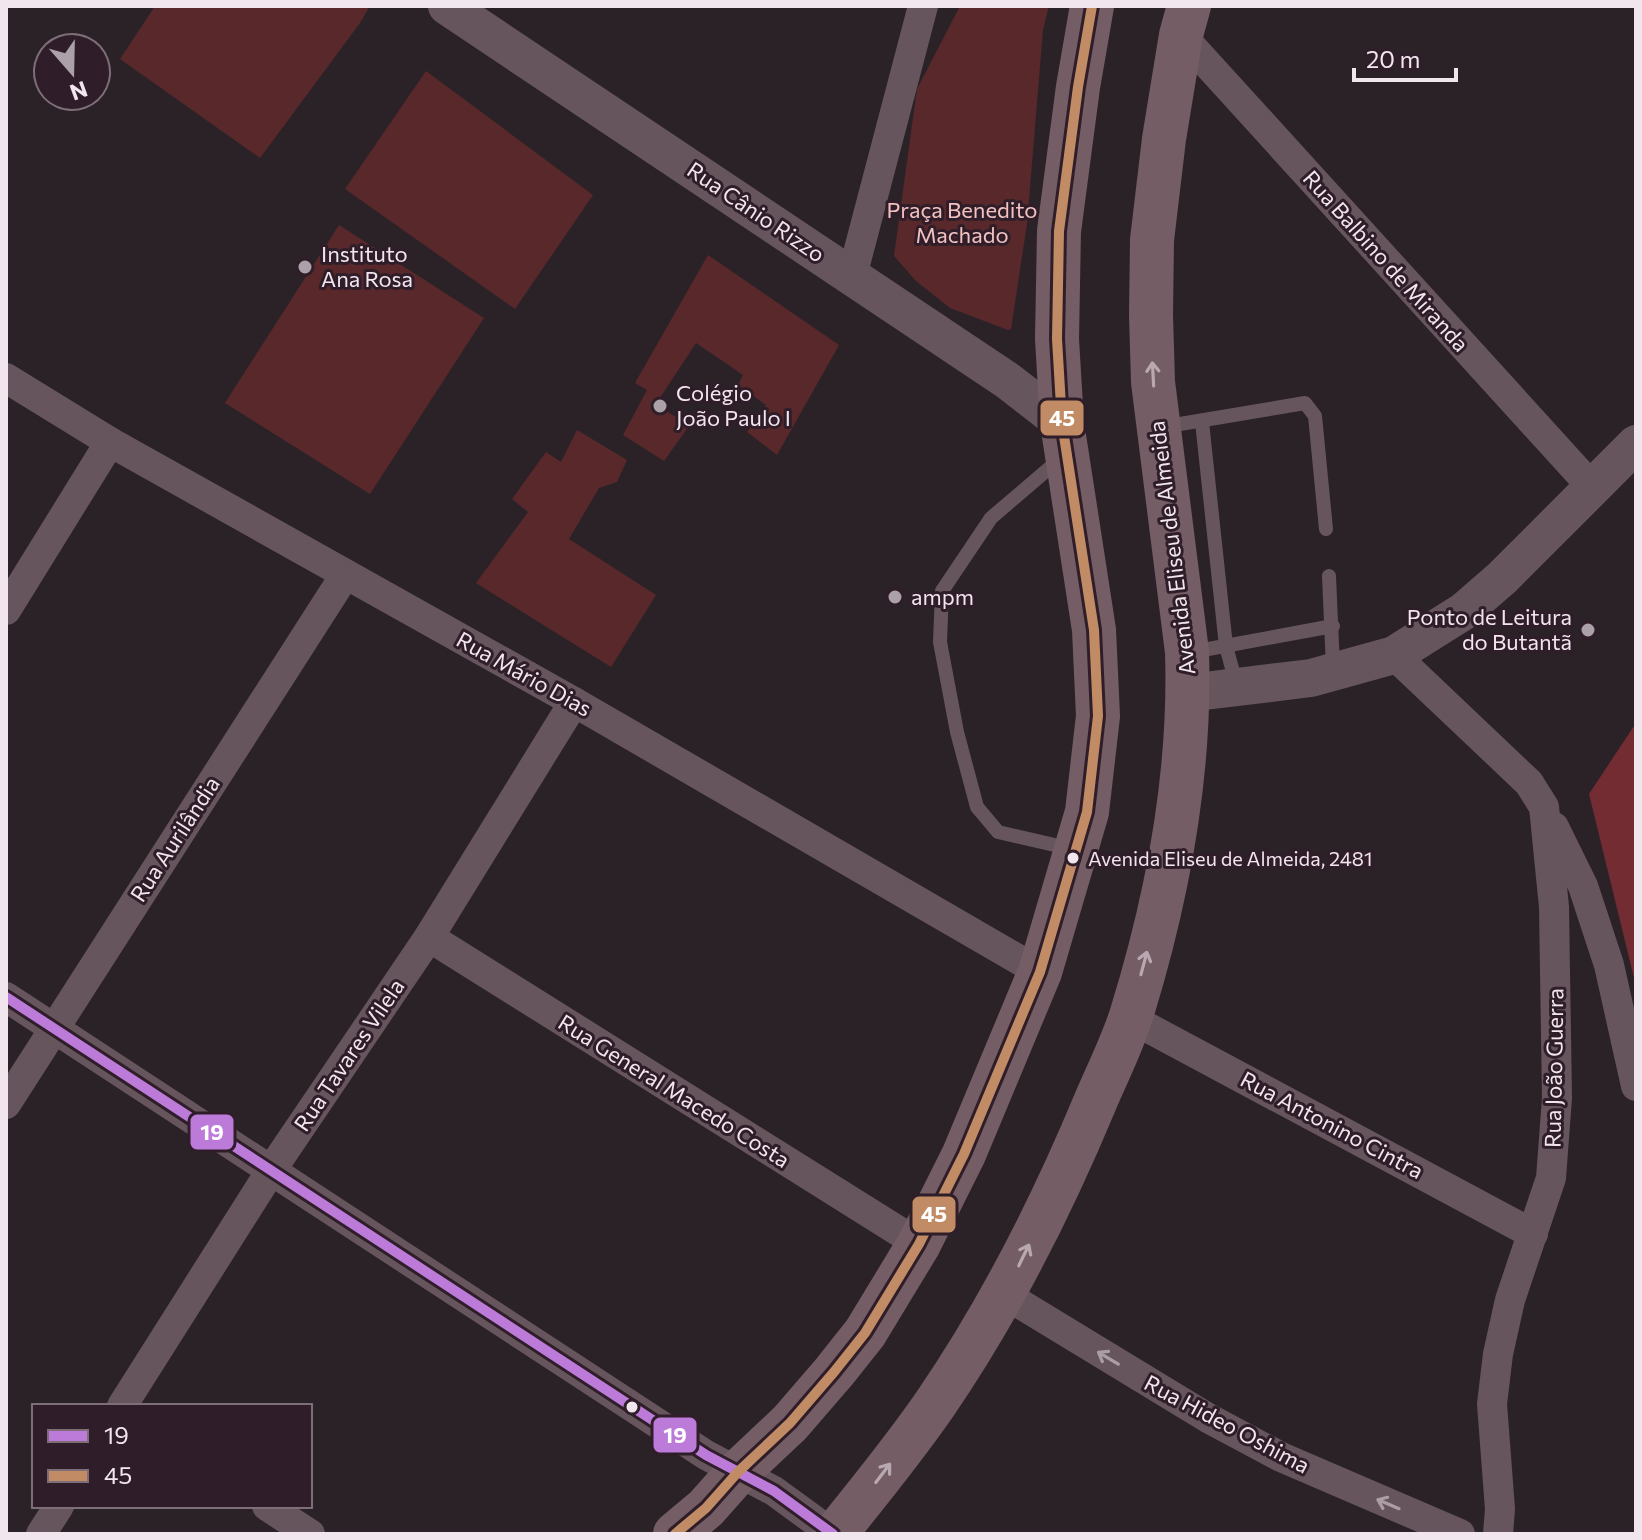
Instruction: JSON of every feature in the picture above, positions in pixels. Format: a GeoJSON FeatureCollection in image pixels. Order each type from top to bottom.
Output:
{"type":"FeatureCollection","features":[{"type":"Feature","properties":{"kind":"main road"},"geometry":{"type":"LineString","coordinates":[[675,1534],[706,1508],[738,1472],[790,1423],[834,1372],[865,1333],[919,1244],[964,1154],[1040,972],[1087,812],[1098,716],[1094,630],[1064,438],[1057,339],[1059,231],[1092,6]]}},
{"type":"Feature","properties":{"kind":"main road","name":"Avenida Eliseu de Almeida"},"geometry":{"type":"LineString","coordinates":[[834,1534],[934,1405],[1004,1294],[1072,1158],[1130,1018],[1164,890],[1201,664],[1158,427],[1153,382],[1152,240],[1164,139],[1185,21]]}},
{"type":"Feature","properties":{"kind":"street","name":"Rua Cânio Rizzo"},"geometry":{"type":"LineString","coordinates":[[447,6],[1008,381],[1064,438]]}},
{"type":"Feature","properties":{"kind":"street"},"geometry":{"type":"LineString","coordinates":[[852,276],[923,6]]}},
{"type":"Feature","properties":{"kind":"street","name":"Rua Balbino de Miranda"},"geometry":{"type":"LineString","coordinates":[[1185,21],[1592,487]]}},
{"type":"Feature","properties":{"kind":"street","name":"Rua Mário Dias"},"geometry":{"type":"LineString","coordinates":[[6,378],[110,442],[574,702],[1040,972]]}},
{"type":"Feature","properties":{"kind":"street"},"geometry":{"type":"LineString","coordinates":[[6,610],[110,442]]}},
{"type":"Feature","properties":{"kind":"street"},"geometry":{"type":"LineString","coordinates":[[1201,664],[1237,687],[1311,678],[1394,655],[1464,611],[1502,578],[1636,444]]}},
{"type":"Feature","properties":{"kind":"street","name":"Rua Aurilândia"},"geometry":{"type":"LineString","coordinates":[[6,1104],[345,575]]}},
{"type":"Feature","properties":{"kind":"street"},"geometry":{"type":"LineString","coordinates":[[1394,655],[1529,783],[1544,807],[1583,886],[1609,965],[1636,1086]]}},
{"type":"Feature","properties":{"kind":"street","name":"Rua Tavares Vilela"},"geometry":{"type":"LineString","coordinates":[[123,1404],[272,1169],[429,937],[574,702]]}},
{"type":"Feature","properties":{"kind":"street","name":"Rua João Guerra"},"geometry":{"type":"LineString","coordinates":[[1498,1534],[1500,1509],[1492,1404],[1498,1354],[1510,1300],[1551,1178],[1557,1098],[1554,907],[1544,807]]}},
{"type":"Feature","properties":{"kind":"street","name":"Rua General Macedo Costa"},"geometry":{"type":"LineString","coordinates":[[429,937],[919,1244]]}},
{"type":"Feature","properties":{"kind":"street"},"geometry":{"type":"LineString","coordinates":[[6,997],[706,1455],[774,1491],[834,1534]]}},
{"type":"Feature","properties":{"kind":"street","name":"Rua Antonino Cintra"},"geometry":{"type":"LineString","coordinates":[[1130,1018],[1533,1234]]}},
{"type":"Feature","properties":{"kind":"street","name":"Rua Hideo Oshima"},"geometry":{"type":"LineString","coordinates":[[1004,1294],[1232,1431],[1281,1457],[1460,1534]]}},
{"type":"Feature","properties":{"kind":"street"},"geometry":{"type":"LineString","coordinates":[[41,1534],[58,1508]]}},
{"type":"Feature","properties":{"kind":"street"},"geometry":{"type":"LineString","coordinates":[[270,1508],[310,1534]]}},
{"type":"Feature","properties":{"kind":"lane"},"geometry":{"type":"LineString","coordinates":[[1158,427],[1305,403],[1315,416],[1326,529]]}},
{"type":"Feature","properties":{"kind":"lane"},"geometry":{"type":"LineString","coordinates":[[1202,422],[1201,664],[1333,626]]}},
{"type":"Feature","properties":{"kind":"lane"},"geometry":{"type":"LineString","coordinates":[[1064,438],[991,518],[942,591],[940,642],[957,732],[977,807],[998,832],[1076,850]]}},
{"type":"Feature","properties":{"kind":"lane"},"geometry":{"type":"LineString","coordinates":[[1329,576],[1333,672]]}},
{"type":"Feature","properties":{"kind":"green space"},"geometry":{"type":"Polygon","coordinates":[[[155,6],[370,6],[260,158],[120,59],[155,6]]]}},
{"type":"Feature","properties":{"kind":"green space","name":"Praça Benedito Machado"},"geometry":{"type":"Polygon","coordinates":[[[960,6],[1049,6],[1043,30],[1027,224],[1011,329],[1008,330],[950,308],[916,281],[894,256],[917,89],[960,6]]]}},
{"type":"Feature","properties":{"kind":"green space"},"geometry":{"type":"Polygon","coordinates":[[[426,71],[593,195],[515,309],[345,189],[426,71]]]}},
{"type":"Feature","properties":{"kind":"green space"},"geometry":{"type":"Polygon","coordinates":[[[339,225],[484,318],[370,494],[225,403],[339,225]]]}},
{"type":"Feature","properties":{"kind":"green space"},"geometry":{"type":"Polygon","coordinates":[[[708,255],[839,345],[777,455],[747,432],[766,405],[738,385],[743,375],[696,343],[656,404],[689,426],[664,461],[623,435],[647,390],[635,383],[708,255]]]}},
{"type":"Feature","properties":{"kind":"green space"},"geometry":{"type":"Polygon","coordinates":[[[577,430],[627,460],[617,482],[599,488],[569,539],[656,595],[611,667],[476,583],[528,512],[512,499],[546,452],[561,462],[577,430]]]}},
{"type":"Feature","properties":{"kind":"shaded area"},"geometry":{"type":"Polygon","coordinates":[[[1636,723],[1636,986],[1589,794],[1636,723]]]}},
{"type":"Feature","properties":{"kind":"transit line","name":"45"},"geometry":{"type":"LineString","coordinates":[[675,1534],[706,1508],[738,1472],[790,1423],[834,1372],[865,1333],[919,1244],[964,1154],[1040,972],[1087,812],[1098,716],[1094,630],[1062,423],[1057,339],[1059,231],[1092,6]]}},
{"type":"Feature","properties":{"kind":"transit line","name":"19"},"geometry":{"type":"LineString","coordinates":[[6,997],[706,1455],[774,1491],[833,1534]]}},
{"type":"Feature","properties":{"kind":"place","name":"Instituto Ana Rosa"},"geometry":{"type":"Point","coordinates":[305,267]}},
{"type":"Feature","properties":{"kind":"place","name":"Colégio João Paulo I"},"geometry":{"type":"Point","coordinates":[660,406]}},
{"type":"Feature","properties":{"kind":"place","name":"ampm"},"geometry":{"type":"Point","coordinates":[895,597]}},
{"type":"Feature","properties":{"kind":"place","name":"Ponto de Leitura do Butantã"},"geometry":{"type":"Point","coordinates":[1588,630]}},
{"type":"Feature","properties":{"kind":"place","name":"Avenida Eliseu de Almeida, 2481"},"geometry":{"type":"Point","coordinates":[1073,858]}}]}
